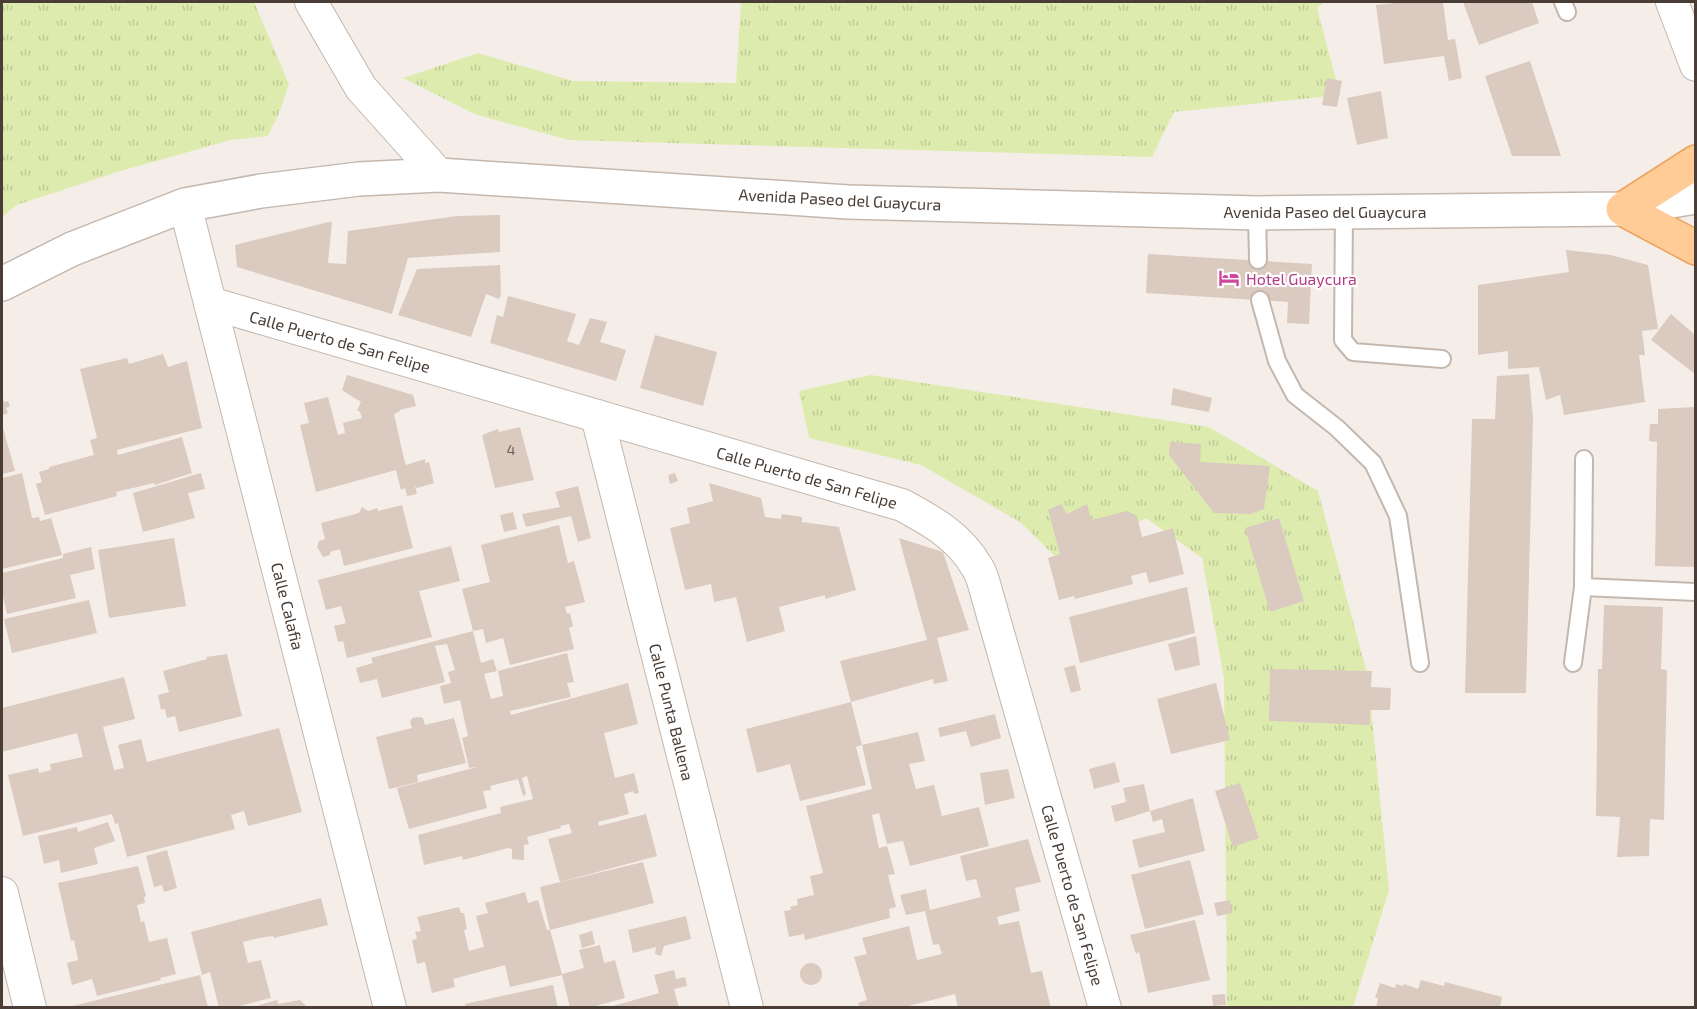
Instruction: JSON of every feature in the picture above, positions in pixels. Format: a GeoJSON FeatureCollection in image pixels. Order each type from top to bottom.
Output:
{"type":"FeatureCollection","features":[{"type":"Feature","properties":{"kind":"main road"},"geometry":{"type":"LineString","coordinates":[[1695,162],[1623,209],[1695,248]]}},
{"type":"Feature","properties":{"kind":"street"},"geometry":{"type":"LineString","coordinates":[[311,2],[361,88],[439,175]]}},
{"type":"Feature","properties":{"kind":"street"},"geometry":{"type":"LineString","coordinates":[[1672,2],[1695,65]]}},
{"type":"Feature","properties":{"kind":"street","name":"Avenida Paseo del Guaycura"},"geometry":{"type":"LineString","coordinates":[[2,284],[72,249],[185,206],[272,189],[359,179],[439,175],[848,202],[1257,213],[1623,209],[1695,197]]}},
{"type":"Feature","properties":{"kind":"street","name":"Calle Calafia"},"geometry":{"type":"LineString","coordinates":[[185,206],[390,1008]]}},
{"type":"Feature","properties":{"kind":"street","name":"Calle Puerto de San Felipe"},"geometry":{"type":"LineString","coordinates":[[210,303],[902,505],[929,519],[956,538],[978,568],[988,598],[1105,1008]]}},
{"type":"Feature","properties":{"kind":"street","name":"Calle Punta Ballena"},"geometry":{"type":"LineString","coordinates":[[597,416],[747,1008]]}},
{"type":"Feature","properties":{"kind":"street"},"geometry":{"type":"LineString","coordinates":[[2,893],[30,1008]]}},
{"type":"Feature","properties":{"kind":"lane"},"geometry":{"type":"LineString","coordinates":[[1344,211],[1343,340],[1353,352],[1442,359]]}},
{"type":"Feature","properties":{"kind":"lane"},"geometry":{"type":"LineString","coordinates":[[1257,213],[1258,260]]}},
{"type":"Feature","properties":{"kind":"lane"},"geometry":{"type":"LineString","coordinates":[[1260,300],[1277,361],[1295,395],[1337,428],[1373,463],[1398,516],[1420,663]]}},
{"type":"Feature","properties":{"kind":"lane"},"geometry":{"type":"LineString","coordinates":[[1573,663],[1582,587],[1584,459]]}},
{"type":"Feature","properties":{"kind":"lane"},"geometry":{"type":"LineString","coordinates":[[1582,587],[1695,592]]}},
{"type":"Feature","properties":{"kind":"green space"},"geometry":{"type":"Polygon","coordinates":[[[2,2],[254,2],[289,84],[268,136],[231,140],[117,172],[17,205],[2,217],[2,2]]]}},
{"type":"Feature","properties":{"kind":"green space"},"geometry":{"type":"Polygon","coordinates":[[[741,2],[1325,2],[1317,8],[1340,95],[1174,112],[1152,157],[569,140],[477,115],[403,78],[478,53],[573,81],[736,83],[741,2]]]}},
{"type":"Feature","properties":{"kind":"green space"},"geometry":{"type":"Polygon","coordinates":[[[871,375],[1209,427],[1318,491],[1368,677],[1389,890],[1353,1007],[1227,1007],[1224,678],[1202,558],[1146,518],[1061,562],[1020,522],[921,465],[809,438],[799,391],[871,375]]]}},
{"type":"Feature","properties":{"kind":"building"},"geometry":{"type":"Polygon","coordinates":[[[1402,2],[1443,2],[1448,40],[1455,39],[1462,78],[1449,81],[1444,56],[1384,64],[1376,5],[1402,2]]]}},
{"type":"Feature","properties":{"kind":"building"},"geometry":{"type":"Polygon","coordinates":[[[1463,2],[1532,2],[1539,23],[1479,45],[1463,2]]]}},
{"type":"Feature","properties":{"kind":"building"},"geometry":{"type":"Polygon","coordinates":[[[1530,61],[1561,156],[1512,156],[1485,76],[1530,61]]]}},
{"type":"Feature","properties":{"kind":"building"},"geometry":{"type":"Polygon","coordinates":[[[1327,78],[1342,81],[1337,107],[1322,105],[1327,78]]]}},
{"type":"Feature","properties":{"kind":"building"},"geometry":{"type":"Polygon","coordinates":[[[1381,91],[1388,138],[1357,145],[1347,98],[1381,91]]]}},
{"type":"Feature","properties":{"kind":"building"},"geometry":{"type":"Polygon","coordinates":[[[500,215],[500,252],[408,258],[392,314],[237,267],[235,245],[329,222],[332,222],[328,263],[346,264],[348,231],[457,216],[500,215]]]}},
{"type":"Feature","properties":{"kind":"building"},"geometry":{"type":"Polygon","coordinates":[[[1566,250],[1611,255],[1648,265],[1658,329],[1642,331],[1645,355],[1639,355],[1645,402],[1564,415],[1560,395],[1546,400],[1539,367],[1508,369],[1508,351],[1478,355],[1478,285],[1569,272],[1566,250]]]}},
{"type":"Feature","properties":{"kind":"building","name":"Hotel Guaycura"},"geometry":{"type":"Polygon","coordinates":[[[1148,254],[1312,264],[1309,324],[1287,323],[1288,302],[1146,293],[1148,254]]]}},
{"type":"Feature","properties":{"kind":"building"},"geometry":{"type":"Polygon","coordinates":[[[500,265],[501,294],[499,299],[486,294],[471,337],[398,315],[417,269],[500,265]]]}},
{"type":"Feature","properties":{"kind":"building"},"geometry":{"type":"Polygon","coordinates":[[[508,296],[576,314],[567,341],[579,345],[590,318],[607,322],[600,342],[626,350],[616,381],[490,343],[497,315],[503,317],[508,296]]]}},
{"type":"Feature","properties":{"kind":"building"},"geometry":{"type":"Polygon","coordinates":[[[1671,314],[1695,335],[1695,374],[1651,340],[1671,314]]]}},
{"type":"Feature","properties":{"kind":"building"},"geometry":{"type":"Polygon","coordinates":[[[655,335],[717,352],[703,406],[640,388],[655,335]]]}},
{"type":"Feature","properties":{"kind":"building"},"geometry":{"type":"Polygon","coordinates":[[[163,354],[168,367],[187,361],[202,428],[117,450],[118,455],[182,437],[192,473],[155,485],[154,483],[116,492],[117,496],[45,515],[36,484],[42,482],[39,472],[49,467],[94,455],[90,440],[97,438],[80,369],[127,358],[129,364],[163,354]]]}},
{"type":"Feature","properties":{"kind":"building"},"geometry":{"type":"Polygon","coordinates":[[[1529,374],[1533,419],[1526,693],[1465,693],[1472,419],[1495,419],[1497,376],[1529,374]]]}},
{"type":"Feature","properties":{"kind":"building"},"geometry":{"type":"Polygon","coordinates":[[[347,375],[413,395],[416,406],[394,414],[404,459],[406,465],[425,459],[425,463],[429,462],[434,483],[417,488],[415,486],[417,494],[407,496],[405,488],[401,490],[396,470],[316,492],[300,425],[309,423],[304,403],[328,397],[338,435],[345,433],[343,423],[362,418],[357,410],[361,402],[342,390],[347,375]]]}},
{"type":"Feature","properties":{"kind":"building"},"geometry":{"type":"Polygon","coordinates":[[[1173,388],[1212,398],[1209,412],[1171,405],[1173,388]]]}},
{"type":"Feature","properties":{"kind":"building"},"geometry":{"type":"Polygon","coordinates":[[[2,395],[4,402],[8,401],[10,406],[6,408],[8,413],[2,415],[2,395]]]}},
{"type":"Feature","properties":{"kind":"building"},"geometry":{"type":"Polygon","coordinates":[[[1695,407],[1695,567],[1655,566],[1657,442],[1649,441],[1650,424],[1658,424],[1658,409],[1695,407]]]}},
{"type":"Feature","properties":{"kind":"building"},"geometry":{"type":"Polygon","coordinates":[[[2,424],[15,471],[2,474],[2,424]]]}},
{"type":"Feature","properties":{"kind":"building"},"geometry":{"type":"Polygon","coordinates":[[[520,427],[534,480],[495,488],[482,435],[498,429],[499,432],[520,427]]]}},
{"type":"Feature","properties":{"kind":"building"},"geometry":{"type":"Polygon","coordinates":[[[1170,442],[1201,444],[1200,462],[1270,466],[1264,509],[1250,514],[1214,513],[1169,455],[1170,442]]]}},
{"type":"Feature","properties":{"kind":"building"},"geometry":{"type":"Polygon","coordinates":[[[22,473],[32,518],[39,517],[40,521],[51,518],[62,555],[2,569],[2,478],[22,473]]]}},
{"type":"Feature","properties":{"kind":"building"},"geometry":{"type":"Polygon","coordinates":[[[201,473],[205,489],[188,493],[195,518],[143,532],[133,493],[201,473]]]}},
{"type":"Feature","properties":{"kind":"building"},"geometry":{"type":"Polygon","coordinates":[[[675,473],[678,481],[670,484],[668,475],[675,473]]]}},
{"type":"Feature","properties":{"kind":"building"},"geometry":{"type":"Polygon","coordinates":[[[709,483],[761,498],[765,517],[781,519],[782,514],[802,517],[802,522],[839,527],[856,590],[825,599],[825,595],[779,607],[785,631],[747,642],[736,597],[714,602],[711,584],[685,590],[670,528],[690,523],[687,508],[713,501],[709,483]]]}},
{"type":"Feature","properties":{"kind":"building"},"geometry":{"type":"Polygon","coordinates":[[[578,486],[591,538],[578,542],[571,516],[526,527],[522,514],[560,507],[555,492],[578,486]]]}},
{"type":"Feature","properties":{"kind":"building"},"geometry":{"type":"Polygon","coordinates":[[[1061,504],[1067,514],[1087,504],[1091,520],[1127,511],[1137,516],[1142,537],[1173,528],[1184,574],[1149,583],[1146,572],[1131,576],[1133,584],[1075,599],[1074,596],[1059,600],[1048,558],[1060,554],[1048,510],[1061,504]]]}},
{"type":"Feature","properties":{"kind":"building"},"geometry":{"type":"Polygon","coordinates":[[[402,505],[413,548],[344,566],[340,549],[323,557],[317,547],[319,541],[325,539],[321,523],[359,513],[362,507],[368,511],[378,508],[378,511],[402,505]]]}},
{"type":"Feature","properties":{"kind":"building"},"geometry":{"type":"Polygon","coordinates":[[[513,512],[517,529],[504,532],[500,515],[513,512]]]}},
{"type":"Feature","properties":{"kind":"building"},"geometry":{"type":"Polygon","coordinates":[[[1279,518],[1304,601],[1270,612],[1245,528],[1279,518]]]}},
{"type":"Feature","properties":{"kind":"building"},"geometry":{"type":"Polygon","coordinates":[[[559,525],[568,563],[574,561],[585,602],[565,607],[567,614],[570,613],[573,626],[569,628],[574,649],[510,665],[503,638],[486,643],[483,629],[473,631],[462,589],[490,582],[481,545],[559,525]]]}},
{"type":"Feature","properties":{"kind":"building"},"geometry":{"type":"Polygon","coordinates":[[[174,538],[186,606],[109,618],[98,550],[174,538]]]}},
{"type":"Feature","properties":{"kind":"building"},"geometry":{"type":"Polygon","coordinates":[[[899,538],[943,552],[969,630],[937,638],[948,681],[934,684],[933,679],[851,702],[840,661],[927,640],[899,538]]]}},
{"type":"Feature","properties":{"kind":"building"},"geometry":{"type":"Polygon","coordinates":[[[451,546],[460,581],[419,591],[432,637],[347,658],[343,641],[338,642],[334,626],[346,623],[341,606],[326,610],[318,580],[451,546]]]}},
{"type":"Feature","properties":{"kind":"building"},"geometry":{"type":"Polygon","coordinates":[[[91,547],[95,569],[70,575],[76,598],[7,614],[2,592],[2,573],[63,558],[63,554],[91,547]]]}},
{"type":"Feature","properties":{"kind":"building"},"geometry":{"type":"Polygon","coordinates":[[[1187,587],[1195,633],[1080,663],[1069,617],[1187,587]]]}},
{"type":"Feature","properties":{"kind":"building"},"geometry":{"type":"Polygon","coordinates":[[[89,600],[97,633],[12,653],[4,619],[89,600]]]}},
{"type":"Feature","properties":{"kind":"building"},"geometry":{"type":"Polygon","coordinates":[[[1604,605],[1663,607],[1661,669],[1667,670],[1664,820],[1650,819],[1649,856],[1617,857],[1620,817],[1596,816],[1598,669],[1602,669],[1604,605]]]}},
{"type":"Feature","properties":{"kind":"building"},"geometry":{"type":"Polygon","coordinates":[[[473,631],[481,663],[493,659],[497,671],[484,674],[491,699],[503,696],[498,671],[567,653],[574,682],[567,683],[571,697],[510,711],[511,715],[628,683],[638,724],[604,733],[615,778],[634,773],[639,793],[634,794],[633,791],[624,794],[629,814],[598,822],[599,826],[646,814],[657,856],[560,882],[548,839],[572,833],[569,824],[527,837],[529,844],[524,845],[524,860],[512,859],[512,849],[508,848],[463,860],[462,856],[424,865],[418,835],[501,813],[500,807],[533,799],[527,776],[522,778],[526,794],[523,796],[518,779],[490,786],[491,790],[483,791],[487,808],[409,829],[397,788],[477,767],[469,768],[462,738],[468,736],[460,700],[444,704],[440,686],[451,683],[448,672],[455,670],[447,644],[435,646],[445,682],[382,698],[377,679],[360,683],[356,668],[373,663],[371,658],[473,631]]]}},
{"type":"Feature","properties":{"kind":"building"},"geometry":{"type":"Polygon","coordinates":[[[1196,636],[1200,665],[1175,671],[1168,644],[1196,636]]]}},
{"type":"Feature","properties":{"kind":"building"},"geometry":{"type":"Polygon","coordinates":[[[227,654],[242,716],[179,732],[175,716],[167,718],[165,709],[161,710],[158,695],[169,692],[163,671],[207,659],[206,657],[227,654]]]}},
{"type":"Feature","properties":{"kind":"building"},"geometry":{"type":"Polygon","coordinates":[[[1075,665],[1081,690],[1071,693],[1064,668],[1075,665]]]}},
{"type":"Feature","properties":{"kind":"building"},"geometry":{"type":"Polygon","coordinates":[[[1270,669],[1372,671],[1371,687],[1391,688],[1390,710],[1370,710],[1370,725],[1269,721],[1270,669]]]}},
{"type":"Feature","properties":{"kind":"building"},"geometry":{"type":"Polygon","coordinates":[[[124,677],[135,719],[103,727],[114,770],[124,768],[118,745],[141,739],[147,762],[279,728],[302,812],[248,826],[244,811],[231,815],[235,829],[127,857],[118,823],[115,824],[112,814],[23,836],[8,775],[38,768],[39,773],[51,770],[50,764],[83,757],[77,733],[2,752],[2,708],[124,677]]]}},
{"type":"Feature","properties":{"kind":"building"},"geometry":{"type":"Polygon","coordinates":[[[1216,683],[1230,740],[1171,754],[1157,699],[1216,683]]]}},
{"type":"Feature","properties":{"kind":"building"},"geometry":{"type":"Polygon","coordinates":[[[851,702],[862,745],[856,747],[866,785],[800,801],[790,764],[757,773],[746,729],[851,702]]]}},
{"type":"Feature","properties":{"kind":"building"},"geometry":{"type":"Polygon","coordinates":[[[995,714],[1001,738],[971,747],[966,731],[940,737],[938,728],[995,714]]]}},
{"type":"Feature","properties":{"kind":"building"},"geometry":{"type":"Polygon","coordinates":[[[412,718],[423,718],[425,725],[454,718],[466,763],[417,775],[418,782],[389,789],[376,737],[412,728],[410,722],[412,718]]]}},
{"type":"Feature","properties":{"kind":"building"},"geometry":{"type":"Polygon","coordinates":[[[918,732],[925,761],[909,764],[916,789],[934,785],[942,816],[979,807],[989,846],[910,866],[903,841],[887,844],[879,813],[872,815],[879,848],[887,846],[895,874],[888,875],[896,907],[889,909],[890,918],[805,940],[804,934],[789,937],[784,911],[791,910],[790,907],[798,905],[797,899],[814,895],[810,876],[823,873],[806,806],[872,789],[862,745],[918,732]]]}},
{"type":"Feature","properties":{"kind":"building"},"geometry":{"type":"Polygon","coordinates":[[[1115,762],[1120,782],[1094,789],[1089,769],[1115,762]]]}},
{"type":"Feature","properties":{"kind":"building"},"geometry":{"type":"Polygon","coordinates":[[[1008,769],[1015,798],[985,805],[980,773],[1008,769]]]}},
{"type":"Feature","properties":{"kind":"building"},"geometry":{"type":"Polygon","coordinates":[[[1240,783],[1259,838],[1233,847],[1215,791],[1240,783]]]}},
{"type":"Feature","properties":{"kind":"building"},"geometry":{"type":"Polygon","coordinates":[[[1144,784],[1150,811],[1115,822],[1111,806],[1126,802],[1123,788],[1144,784]]]}},
{"type":"Feature","properties":{"kind":"building"},"geometry":{"type":"Polygon","coordinates":[[[1193,798],[1205,851],[1139,868],[1132,840],[1165,832],[1162,819],[1153,822],[1150,811],[1193,798]]]}},
{"type":"Feature","properties":{"kind":"building"},"geometry":{"type":"Polygon","coordinates":[[[108,822],[115,841],[94,848],[98,864],[61,873],[59,860],[44,864],[38,836],[77,827],[78,832],[108,822]]]}},
{"type":"Feature","properties":{"kind":"building"},"geometry":{"type":"Polygon","coordinates":[[[1028,839],[1041,882],[1015,888],[1020,911],[997,917],[999,925],[1019,921],[1031,973],[1042,971],[1051,1008],[958,1008],[955,994],[901,1008],[860,1008],[858,1003],[867,1000],[854,957],[867,954],[862,938],[909,926],[917,960],[942,954],[939,944],[933,945],[925,911],[906,915],[900,895],[926,889],[930,910],[981,897],[976,879],[966,881],[960,856],[1028,839]]]}},
{"type":"Feature","properties":{"kind":"building"},"geometry":{"type":"Polygon","coordinates":[[[167,850],[177,888],[164,892],[162,885],[154,887],[146,856],[167,850]]]}},
{"type":"Feature","properties":{"kind":"building"},"geometry":{"type":"Polygon","coordinates":[[[1190,860],[1204,914],[1145,929],[1131,875],[1190,860]]]}},
{"type":"Feature","properties":{"kind":"building"},"geometry":{"type":"Polygon","coordinates":[[[643,862],[654,903],[550,930],[540,887],[643,862]]]}},
{"type":"Feature","properties":{"kind":"building"},"geometry":{"type":"Polygon","coordinates":[[[138,866],[146,896],[144,897],[145,903],[137,905],[141,922],[144,921],[149,942],[167,938],[176,974],[97,996],[92,979],[72,985],[67,963],[78,960],[74,940],[71,941],[58,883],[138,866]]]}},
{"type":"Feature","properties":{"kind":"building"},"geometry":{"type":"Polygon","coordinates":[[[525,892],[528,903],[538,900],[547,930],[550,930],[562,974],[584,968],[579,950],[600,945],[604,963],[615,960],[625,998],[588,1008],[570,1008],[562,975],[510,987],[505,965],[453,979],[455,987],[432,993],[425,962],[417,964],[412,940],[417,939],[415,932],[421,931],[417,917],[459,907],[461,913],[464,913],[467,929],[464,930],[469,951],[484,947],[476,916],[488,913],[485,903],[525,892]]]}},
{"type":"Feature","properties":{"kind":"building"},"geometry":{"type":"Polygon","coordinates":[[[321,898],[328,925],[274,938],[273,936],[243,942],[248,963],[261,960],[271,998],[232,1008],[219,1008],[210,972],[202,975],[191,932],[321,898]]]}},
{"type":"Feature","properties":{"kind":"building"},"geometry":{"type":"Polygon","coordinates":[[[1230,900],[1232,913],[1217,916],[1214,903],[1230,900]]]}},
{"type":"Feature","properties":{"kind":"building"},"geometry":{"type":"Polygon","coordinates":[[[686,916],[691,939],[664,946],[661,956],[655,954],[656,947],[633,953],[628,930],[686,916]]]}},
{"type":"Feature","properties":{"kind":"building"},"geometry":{"type":"Polygon","coordinates":[[[1195,920],[1210,980],[1148,993],[1139,952],[1136,954],[1130,935],[1195,920]]]}},
{"type":"Feature","properties":{"kind":"building"},"geometry":{"type":"Polygon","coordinates":[[[592,931],[595,944],[582,948],[579,935],[592,931]]]}},
{"type":"Feature","properties":{"kind":"building"},"geometry":{"type":"Polygon","coordinates":[[[811,963],[819,966],[822,974],[819,982],[811,985],[803,982],[800,974],[803,966],[811,963]]]}},
{"type":"Feature","properties":{"kind":"building"},"geometry":{"type":"Polygon","coordinates":[[[674,970],[676,979],[685,977],[687,986],[674,989],[679,1008],[606,1008],[659,993],[654,975],[674,970]]]}},
{"type":"Feature","properties":{"kind":"building"},"geometry":{"type":"Polygon","coordinates":[[[200,975],[208,1008],[68,1008],[68,1007],[200,975]]]}},
{"type":"Feature","properties":{"kind":"building"},"geometry":{"type":"Polygon","coordinates":[[[1421,980],[1444,986],[1445,982],[1502,997],[1500,1008],[1376,1008],[1378,998],[1375,998],[1380,983],[1395,988],[1396,984],[1403,986],[1404,984],[1418,989],[1421,980]]]}},
{"type":"Feature","properties":{"kind":"building"},"geometry":{"type":"Polygon","coordinates":[[[553,985],[558,1008],[466,1008],[465,1004],[553,985]]]}},
{"type":"Feature","properties":{"kind":"building"},"geometry":{"type":"Polygon","coordinates":[[[1225,994],[1226,1005],[1213,1006],[1212,995],[1225,994]]]}},
{"type":"Feature","properties":{"kind":"building"},"geometry":{"type":"Polygon","coordinates":[[[277,1000],[278,1004],[300,1000],[306,1006],[304,1008],[250,1008],[277,1000]]]}},
{"type":"Feature","properties":{"kind":"place","name":"Hotel Guaycura"},"geometry":{"type":"Point","coordinates":[1229,278]}}]}
